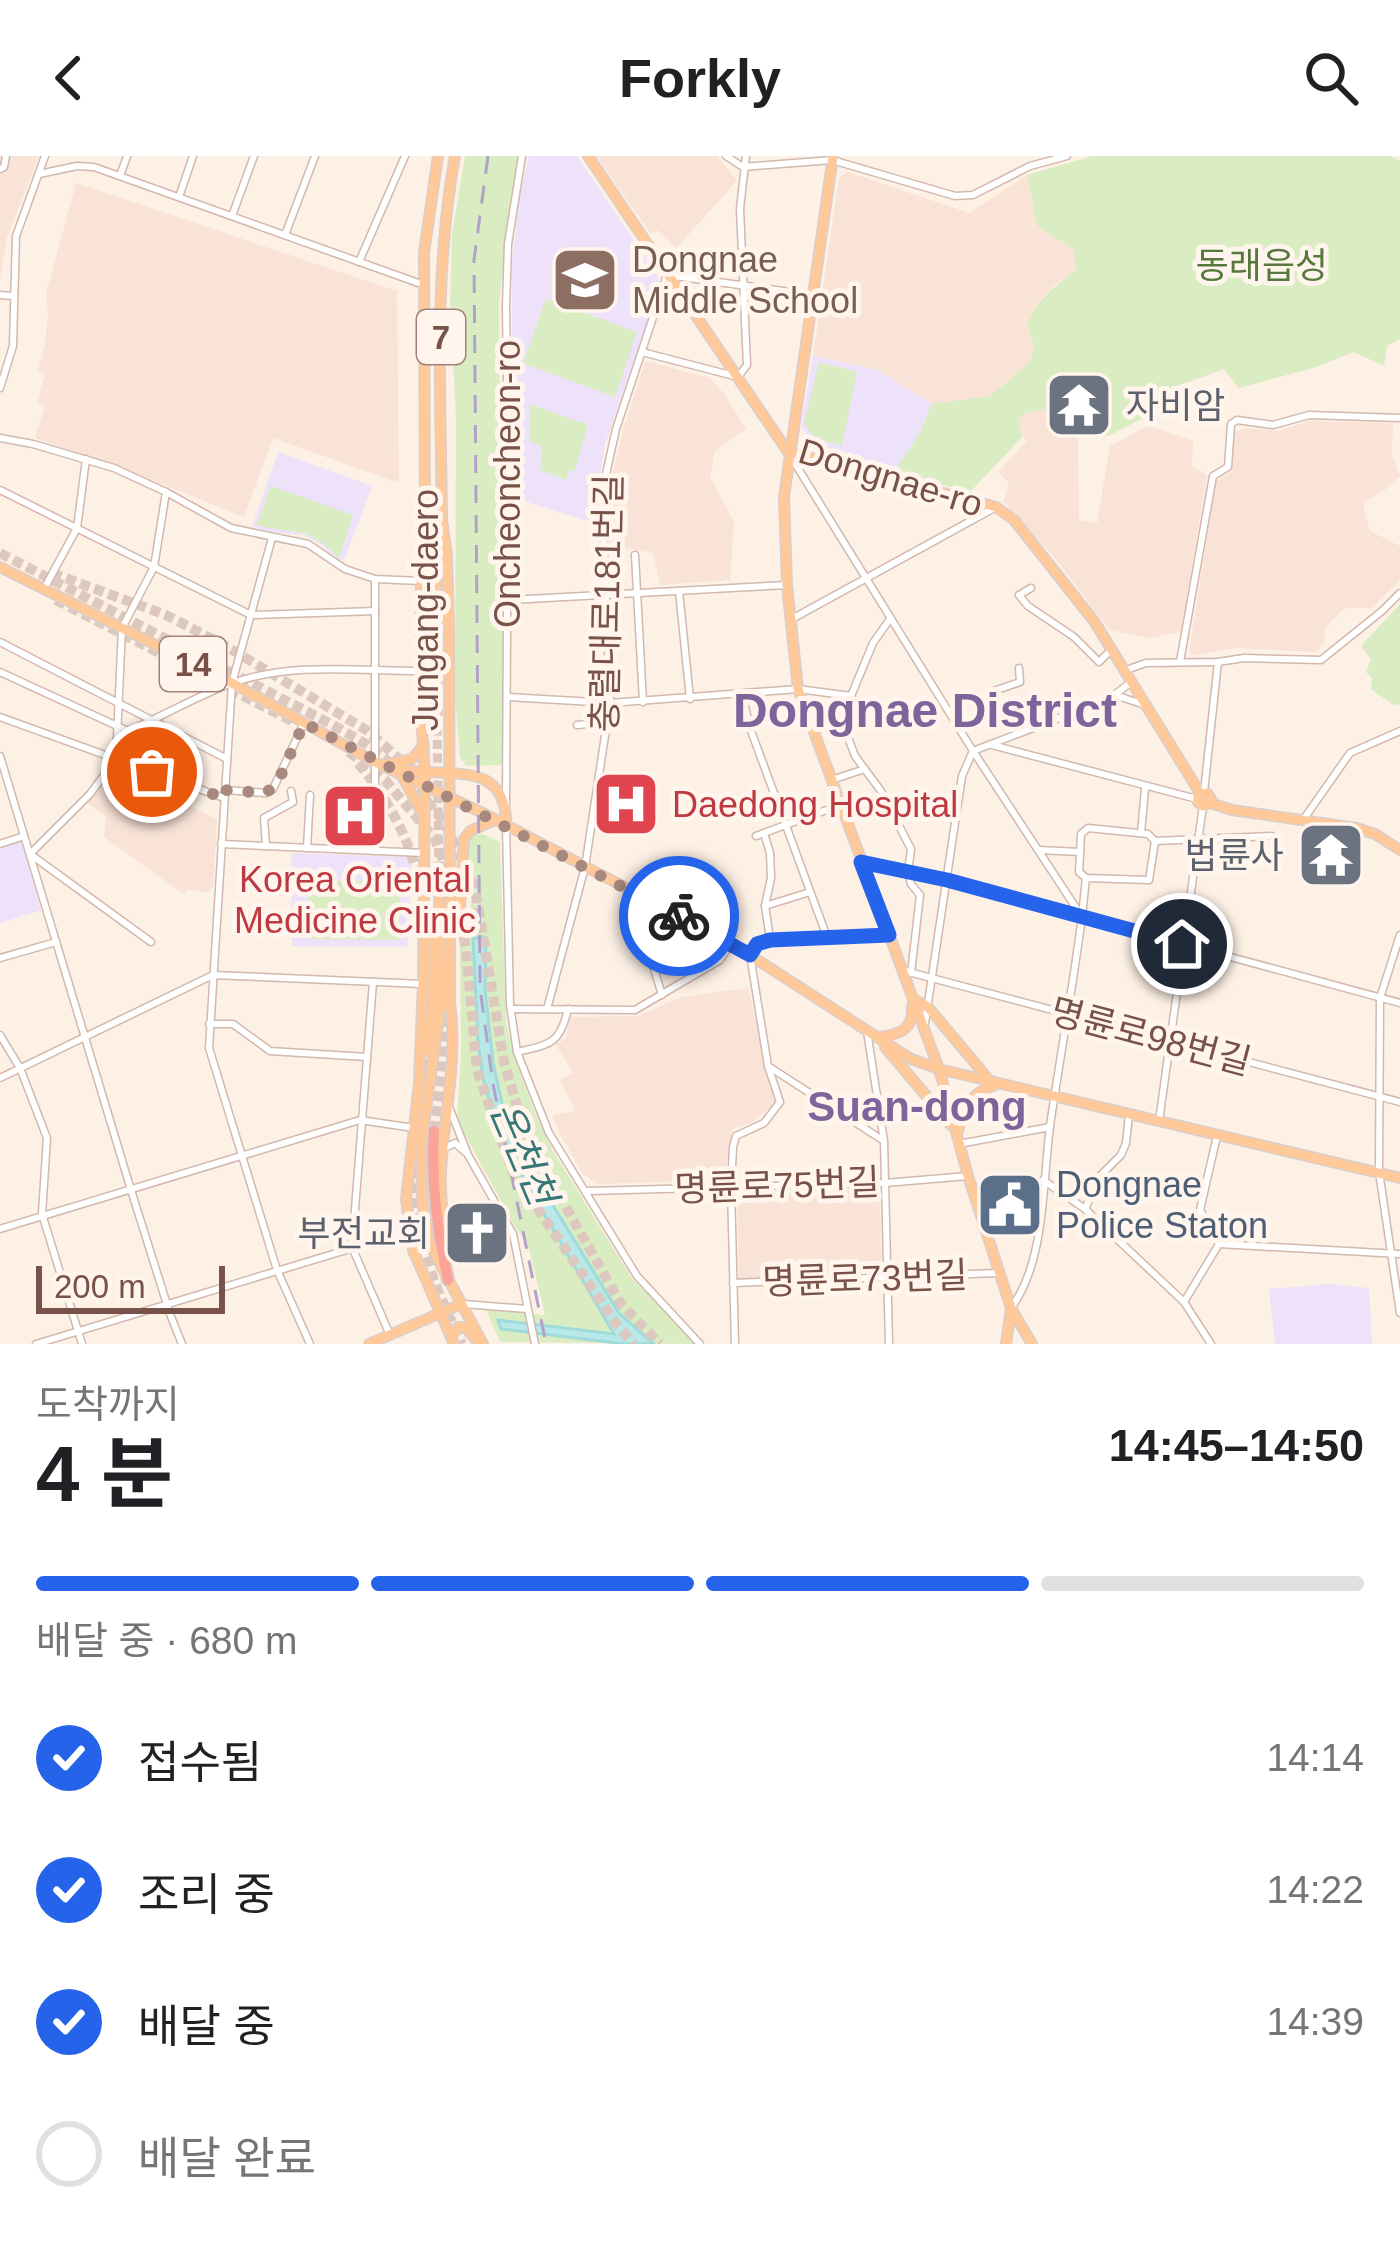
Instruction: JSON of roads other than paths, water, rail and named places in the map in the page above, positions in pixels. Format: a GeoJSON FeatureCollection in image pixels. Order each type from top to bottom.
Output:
{"type":"FeatureCollection","features":[{"type":"Feature","properties":{"kind":"highway"},"geometry":{"type":"LineString","coordinates":[[434,1131],[432,1190],[448,1280]]}},
{"type":"Feature","properties":{"kind":"main road","name":"Jungang-daero"},"geometry":{"type":"LineString","coordinates":[[438,156],[424,253],[423,984],[419,1083],[406,1198],[418,1263],[453,1342]]}},
{"type":"Feature","properties":{"kind":"main road","name":"Jungang-daero"},"geometry":{"type":"LineString","coordinates":[[454,156],[442,249],[442,520],[447,555],[438,712],[448,774],[454,1048],[440,1203],[448,1280],[482,1344]]}},
{"type":"Feature","properties":{"kind":"main road","name":"Dongnae-ro"},"geometry":{"type":"LineString","coordinates":[[588,156],[788,452],[996,507],[1014,520],[1094,621],[1203,799]]}},
{"type":"Feature","properties":{"kind":"main road"},"geometry":{"type":"LineString","coordinates":[[832,158],[784,496],[798,688],[889,935],[907,971],[998,1273],[1032,1344]]}},
{"type":"Feature","properties":{"kind":"main road"},"geometry":{"type":"LineString","coordinates":[[433,569],[442,520]]}},
{"type":"Feature","properties":{"kind":"main road"},"geometry":{"type":"LineString","coordinates":[[425,524],[433,569]]}},
{"type":"Feature","properties":{"kind":"main road","name":"14"},"geometry":{"type":"LineString","coordinates":[[0,567],[448,796]]}},
{"type":"Feature","properties":{"kind":"main road","name":"7"},"geometry":{"type":"LineString","coordinates":[[433,569],[438,712]]}},
{"type":"Feature","properties":{"kind":"main road"},"geometry":{"type":"LineString","coordinates":[[420,700],[434,727],[444,724],[438,712]]}},
{"type":"Feature","properties":{"kind":"main road"},"geometry":{"type":"LineString","coordinates":[[379,764],[412,759],[424,744]]}},
{"type":"Feature","properties":{"kind":"main road"},"geometry":{"type":"LineString","coordinates":[[379,764],[425,773],[483,776],[498,790],[501,820]]}},
{"type":"Feature","properties":{"kind":"main road"},"geometry":{"type":"LineString","coordinates":[[400,774],[424,823]]}},
{"type":"Feature","properties":{"kind":"main road"},"geometry":{"type":"LineString","coordinates":[[448,796],[730,943],[911,1060],[1400,1178]]}},
{"type":"Feature","properties":{"kind":"main road"},"geometry":{"type":"LineString","coordinates":[[1203,799],[1232,810],[1356,828],[1400,850]]}},
{"type":"Feature","properties":{"kind":"main road"},"geometry":{"type":"LineString","coordinates":[[449,929],[460,907],[464,839],[470,830],[501,820]]}},
{"type":"Feature","properties":{"kind":"main road"},"geometry":{"type":"LineString","coordinates":[[424,852],[432,838],[440,838],[448,850]]}},
{"type":"Feature","properties":{"kind":"main road"},"geometry":{"type":"LineString","coordinates":[[419,1083],[433,1005],[436,888],[441,1002],[420,1184],[430,1245],[448,1280]]}},
{"type":"Feature","properties":{"kind":"main road"},"geometry":{"type":"LineString","coordinates":[[875,1036],[908,1028],[912,997]]}},
{"type":"Feature","properties":{"kind":"main road"},"geometry":{"type":"LineString","coordinates":[[912,997],[928,1007],[995,1082]]}},
{"type":"Feature","properties":{"kind":"main road"},"geometry":{"type":"LineString","coordinates":[[875,1036],[918,1083],[957,1137]]}},
{"type":"Feature","properties":{"kind":"main road"},"geometry":{"type":"LineString","coordinates":[[957,1137],[967,1102],[995,1082]]}},
{"type":"Feature","properties":{"kind":"main road"},"geometry":{"type":"LineString","coordinates":[[368,1344],[460,1304]]}},
{"type":"Feature","properties":{"kind":"main road"},"geometry":{"type":"LineString","coordinates":[[1006,1344],[1011,1308]]}},
{"type":"Feature","properties":{"kind":"main road"},"geometry":{"type":"LineString","coordinates":[[453,1342],[453,1331],[465,1327],[482,1344]]}},
{"type":"Feature","properties":{"kind":"street"},"geometry":{"type":"LineString","coordinates":[[0,169],[6,156]]}},
{"type":"Feature","properties":{"kind":"street"},"geometry":{"type":"LineString","coordinates":[[0,388],[13,346],[16,236],[45,156]]}},
{"type":"Feature","properties":{"kind":"street"},"geometry":{"type":"LineString","coordinates":[[120,176],[127,156]]}},
{"type":"Feature","properties":{"kind":"street"},"geometry":{"type":"LineString","coordinates":[[179,197],[194,156]]}},
{"type":"Feature","properties":{"kind":"street"},"geometry":{"type":"LineString","coordinates":[[232,216],[254,156]]}},
{"type":"Feature","properties":{"kind":"street"},"geometry":{"type":"LineString","coordinates":[[285,236],[315,156]]}},
{"type":"Feature","properties":{"kind":"street"},"geometry":{"type":"LineString","coordinates":[[358,262],[405,156]]}},
{"type":"Feature","properties":{"kind":"street","name":"Oncheoncheon-ro"},"geometry":{"type":"LineString","coordinates":[[523,156],[508,244],[506,307],[508,697],[501,820],[510,1009],[518,1052],[549,1133],[638,1278],[700,1344]]}},
{"type":"Feature","properties":{"kind":"street"},"geometry":{"type":"LineString","coordinates":[[727,156],[743,166],[832,158],[955,196],[974,195],[1030,166],[1067,156]]}},
{"type":"Feature","properties":{"kind":"street"},"geometry":{"type":"LineString","coordinates":[[642,352],[738,377],[747,365],[740,209],[746,156]]}},
{"type":"Feature","properties":{"kind":"street"},"geometry":{"type":"LineString","coordinates":[[39,174],[94,167],[424,285]]}},
{"type":"Feature","properties":{"kind":"street"},"geometry":{"type":"LineString","coordinates":[[668,274],[812,295]]}},
{"type":"Feature","properties":{"kind":"street","name":"충렬대로181번길"},"geometry":{"type":"LineString","coordinates":[[547,1009],[586,867],[610,703],[602,492],[616,429],[668,274]]}},
{"type":"Feature","properties":{"kind":"street"},"geometry":{"type":"LineString","coordinates":[[0,295],[14,296]]}},
{"type":"Feature","properties":{"kind":"street"},"geometry":{"type":"LineString","coordinates":[[1180,662],[1213,476],[1228,467],[1231,424],[1273,425],[1310,415],[1400,418]]}},
{"type":"Feature","properties":{"kind":"street"},"geometry":{"type":"LineString","coordinates":[[0,438],[86,459],[143,480],[231,528],[308,544],[345,569],[375,579],[421,581]]}},
{"type":"Feature","properties":{"kind":"street"},"geometry":{"type":"LineString","coordinates":[[788,452],[1082,917]]}},
{"type":"Feature","properties":{"kind":"street"},"geometry":{"type":"LineString","coordinates":[[44,589],[77,528],[86,459]]}},
{"type":"Feature","properties":{"kind":"street"},"geometry":{"type":"LineString","coordinates":[[0,490],[251,615],[375,611]]}},
{"type":"Feature","properties":{"kind":"street"},"geometry":{"type":"LineString","coordinates":[[30,854],[91,794],[116,759],[122,628],[154,567],[166,491]]}},
{"type":"Feature","properties":{"kind":"street"},"geometry":{"type":"LineString","coordinates":[[790,620],[996,507]]}},
{"type":"Feature","properties":{"kind":"street"},"geometry":{"type":"LineString","coordinates":[[272,538],[232,683],[209,1048],[277,1270],[310,1344]]}},
{"type":"Feature","properties":{"kind":"street"},"geometry":{"type":"LineString","coordinates":[[635,555],[643,702]]}},
{"type":"Feature","properties":{"kind":"street"},"geometry":{"type":"LineString","coordinates":[[375,579],[379,764],[375,851]]}},
{"type":"Feature","properties":{"kind":"street"},"geometry":{"type":"LineString","coordinates":[[507,600],[787,585]]}},
{"type":"Feature","properties":{"kind":"street"},"geometry":{"type":"LineString","coordinates":[[1031,587],[1019,595],[1028,606],[1074,637],[1099,662],[1112,649]]}},
{"type":"Feature","properties":{"kind":"street"},"geometry":{"type":"LineString","coordinates":[[679,591],[690,699]]}},
{"type":"Feature","properties":{"kind":"street"},"geometry":{"type":"LineString","coordinates":[[1126,670],[1137,664],[1244,658],[1325,659],[1400,593]]}},
{"type":"Feature","properties":{"kind":"street"},"geometry":{"type":"LineString","coordinates":[[890,619],[873,643],[851,696],[848,729],[849,745],[881,791],[910,849],[908,872],[920,895],[907,971]]}},
{"type":"Feature","properties":{"kind":"street"},"geometry":{"type":"LineString","coordinates":[[0,642],[227,759]]}},
{"type":"Feature","properties":{"kind":"street"},"geometry":{"type":"LineString","coordinates":[[1159,1121],[1218,662]]}},
{"type":"Feature","properties":{"kind":"street"},"geometry":{"type":"LineString","coordinates":[[0,672],[128,731],[232,683],[322,668],[421,671]]}},
{"type":"Feature","properties":{"kind":"street"},"geometry":{"type":"LineString","coordinates":[[994,691],[1020,682],[1019,668]]}},
{"type":"Feature","properties":{"kind":"street"},"geometry":{"type":"LineString","coordinates":[[924,1029],[962,776],[974,751],[1114,696],[1133,681]]}},
{"type":"Feature","properties":{"kind":"street"},"geometry":{"type":"LineString","coordinates":[[508,697],[643,702],[798,688],[851,696]]}},
{"type":"Feature","properties":{"kind":"street"},"geometry":{"type":"LineString","coordinates":[[742,694],[750,728],[827,937]]}},
{"type":"Feature","properties":{"kind":"street"},"geometry":{"type":"LineString","coordinates":[[1114,696],[1145,705]]}},
{"type":"Feature","properties":{"kind":"street"},"geometry":{"type":"LineString","coordinates":[[0,717],[225,794],[266,793],[273,788],[304,723]]}},
{"type":"Feature","properties":{"kind":"street"},"geometry":{"type":"LineString","coordinates":[[577,725],[589,724]]}},
{"type":"Feature","properties":{"kind":"street"},"geometry":{"type":"LineString","coordinates":[[833,730],[848,729]]}},
{"type":"Feature","properties":{"kind":"street"},"geometry":{"type":"LineString","coordinates":[[1303,820],[1350,753],[1400,731]]}},
{"type":"Feature","properties":{"kind":"street"},"geometry":{"type":"LineString","coordinates":[[989,745],[1203,799]]}},
{"type":"Feature","properties":{"kind":"street"},"geometry":{"type":"LineString","coordinates":[[0,756],[182,1344]]}},
{"type":"Feature","properties":{"kind":"street"},"geometry":{"type":"LineString","coordinates":[[830,780],[865,769]]}},
{"type":"Feature","properties":{"kind":"street"},"geometry":{"type":"LineString","coordinates":[[1141,833],[1145,788]]}},
{"type":"Feature","properties":{"kind":"street"},"geometry":{"type":"LineString","coordinates":[[266,846],[263,818],[293,802],[291,791]]}},
{"type":"Feature","properties":{"kind":"street"},"geometry":{"type":"LineString","coordinates":[[307,848],[310,795]]}},
{"type":"Feature","properties":{"kind":"street"},"geometry":{"type":"LineString","coordinates":[[770,940],[765,906],[770,854],[760,834],[840,805]]}},
{"type":"Feature","properties":{"kind":"street"},"geometry":{"type":"LineString","coordinates":[[1155,841],[1149,880],[1086,878],[1079,872],[1082,834],[1088,828],[1148,834],[1155,841],[1272,836]]}},
{"type":"Feature","properties":{"kind":"street"},"geometry":{"type":"LineString","coordinates":[[0,844],[25,836]]}},
{"type":"Feature","properties":{"kind":"street"},"geometry":{"type":"LineString","coordinates":[[221,844],[424,852]]}},
{"type":"Feature","properties":{"kind":"street"},"geometry":{"type":"LineString","coordinates":[[1038,850],[1080,852]]}},
{"type":"Feature","properties":{"kind":"street"},"geometry":{"type":"LineString","coordinates":[[30,854],[151,943]]}},
{"type":"Feature","properties":{"kind":"street"},"geometry":{"type":"LineString","coordinates":[[861,862],[947,880],[1400,1003]]}},
{"type":"Feature","properties":{"kind":"street"},"geometry":{"type":"LineString","coordinates":[[1011,1308],[1026,1286],[1034,1254],[1086,878]]}},
{"type":"Feature","properties":{"kind":"street"},"geometry":{"type":"LineString","coordinates":[[765,906],[810,892]]}},
{"type":"Feature","properties":{"kind":"street"},"geometry":{"type":"LineString","coordinates":[[642,896],[644,936],[662,995]]}},
{"type":"Feature","properties":{"kind":"street"},"geometry":{"type":"LineString","coordinates":[[735,1344],[733,1147],[736,1136],[758,1128],[779,1106],[750,955],[757,944],[770,940],[889,935]]}},
{"type":"Feature","properties":{"kind":"street"},"geometry":{"type":"LineString","coordinates":[[1400,935],[1381,998],[1379,1097],[1379,1172],[1400,1313]]}},
{"type":"Feature","properties":{"kind":"street"},"geometry":{"type":"LineString","coordinates":[[0,958],[56,942]]}},
{"type":"Feature","properties":{"kind":"street"},"geometry":{"type":"LineString","coordinates":[[510,1009],[635,1010],[720,960],[730,943]]}},
{"type":"Feature","properties":{"kind":"street","name":"명륜로98번길"},"geometry":{"type":"LineString","coordinates":[[907,971],[1400,1102]]}},
{"type":"Feature","properties":{"kind":"street"},"geometry":{"type":"LineString","coordinates":[[0,1078],[213,975],[423,984]]}},
{"type":"Feature","properties":{"kind":"street"},"geometry":{"type":"LineString","coordinates":[[373,982],[352,1247],[390,1335]]}},
{"type":"Feature","properties":{"kind":"street"},"geometry":{"type":"LineString","coordinates":[[518,1052],[558,1037],[568,1009]]}},
{"type":"Feature","properties":{"kind":"street"},"geometry":{"type":"LineString","coordinates":[[209,1024],[233,1024],[270,1051],[367,1058]]}},
{"type":"Feature","properties":{"kind":"street"},"geometry":{"type":"LineString","coordinates":[[0,1035],[20,1068],[47,1138],[43,1216],[82,1344]]}},
{"type":"Feature","properties":{"kind":"street"},"geometry":{"type":"LineString","coordinates":[[875,1036],[884,1141],[890,1344]]}},
{"type":"Feature","properties":{"kind":"street"},"geometry":{"type":"LineString","coordinates":[[768,1066],[884,1141]]}},
{"type":"Feature","properties":{"kind":"street"},"geometry":{"type":"LineString","coordinates":[[447,1102],[468,1155],[513,1234],[535,1344]]}},
{"type":"Feature","properties":{"kind":"street"},"geometry":{"type":"LineString","coordinates":[[1085,1209],[1100,1177],[1121,1155],[1129,1114]]}},
{"type":"Feature","properties":{"kind":"street"},"geometry":{"type":"LineString","coordinates":[[0,1229],[360,1120],[414,1127]]}},
{"type":"Feature","properties":{"kind":"street"},"geometry":{"type":"LineString","coordinates":[[957,1137],[1050,1127]]}},
{"type":"Feature","properties":{"kind":"street"},"geometry":{"type":"LineString","coordinates":[[1217,1135],[1200,1210],[1219,1244]]}},
{"type":"Feature","properties":{"kind":"street"},"geometry":{"type":"LineString","coordinates":[[443,1149],[455,1143],[468,1155]]}},
{"type":"Feature","properties":{"kind":"street","name":"명륜로75번길"},"geometry":{"type":"LineString","coordinates":[[587,1191],[968,1177]]}},
{"type":"Feature","properties":{"kind":"street"},"geometry":{"type":"LineString","coordinates":[[1043,1180],[1085,1209],[1184,1302],[1210,1344]]}},
{"type":"Feature","properties":{"kind":"street"},"geometry":{"type":"LineString","coordinates":[[36,1344],[409,1231]]}},
{"type":"Feature","properties":{"kind":"street"},"geometry":{"type":"LineString","coordinates":[[1184,1302],[1219,1244]]}},
{"type":"Feature","properties":{"kind":"street"},"geometry":{"type":"LineString","coordinates":[[1219,1244],[1400,1254]]}},
{"type":"Feature","properties":{"kind":"street","name":"명륜로73번길"},"geometry":{"type":"LineString","coordinates":[[733,1283],[998,1273]]}},
{"type":"Feature","properties":{"kind":"street"},"geometry":{"type":"LineString","coordinates":[[460,1304],[527,1309]]}},
{"type":"Feature","properties":{"kind":"water","name":"온천천"},"geometry":{"type":"Polygon","coordinates":[[[486,938],[485,990],[493,1062],[508,1132],[619,1313],[654,1344],[501,1329],[498,1320],[614,1334],[499,1137],[478,1042],[473,939],[486,938]]]}},
{"type":"Feature","properties":{"kind":"tunnel"},"geometry":{"type":"LineString","coordinates":[[0,553],[331,724],[394,766]]}},
{"type":"Feature","properties":{"kind":"tunnel"},"geometry":{"type":"LineString","coordinates":[[52,573],[166,615],[224,645],[368,731],[419,777],[425,790]]}},
{"type":"Feature","properties":{"kind":"tunnel"},"geometry":{"type":"LineString","coordinates":[[56,600],[296,723]]}},
{"type":"Feature","properties":{"kind":"tunnel"},"geometry":{"type":"LineString","coordinates":[[437,713],[439,888]]}},
{"type":"Feature","properties":{"kind":"tunnel"},"geometry":{"type":"LineString","coordinates":[[349,752],[385,780],[435,839],[455,892],[466,949],[477,1070],[512,1171],[634,1344]]}},
{"type":"Feature","properties":{"kind":"tunnel"},"geometry":{"type":"LineString","coordinates":[[358,763],[399,824],[422,895]]}},
{"type":"Feature","properties":{"kind":"tunnel"},"geometry":{"type":"LineString","coordinates":[[408,778],[444,822],[475,888],[504,1062],[526,1137],[621,1304],[660,1344]]}},
{"type":"Feature","properties":{"kind":"tunnel"},"geometry":{"type":"LineString","coordinates":[[427,986],[427,1027]]}},
{"type":"Feature","properties":{"kind":"tunnel"},"geometry":{"type":"LineString","coordinates":[[434,1131],[447,1009]]}},
{"type":"Feature","properties":{"kind":"tunnel"},"geometry":{"type":"LineString","coordinates":[[420,1129],[426,1046]]}},
{"type":"Feature","properties":{"kind":"tunnel"},"geometry":{"type":"LineString","coordinates":[[418,1153],[420,1231],[462,1344]]}},
{"type":"Feature","properties":{"kind":"railway"},"geometry":{"type":"LineString","coordinates":[[488,156],[474,260],[480,988],[493,1084],[546,1344]]}},
{"type":"Feature","properties":{"kind":"place","name":"Dongnae Middle School"},"geometry":{"type":"Point","coordinates":[585,280]}},
{"type":"Feature","properties":{"kind":"place","name":"자비암"},"geometry":{"type":"Point","coordinates":[1079,405]}},
{"type":"Feature","properties":{"kind":"place","name":"Daedong Hospital"},"geometry":{"type":"Point","coordinates":[626,804]}},
{"type":"Feature","properties":{"kind":"place","name":"Korea Oriental Medicine Clinic"},"geometry":{"type":"Point","coordinates":[355,816]}},
{"type":"Feature","properties":{"kind":"place","name":"법륜사"},"geometry":{"type":"Point","coordinates":[1331,855]}},
{"type":"Feature","properties":{"kind":"place","name":"Dongnae Police Staton"},"geometry":{"type":"Point","coordinates":[1010,1205]}},
{"type":"Feature","properties":{"kind":"place","name":"부전교회"},"geometry":{"type":"Point","coordinates":[477,1233]}},
{"type":"Feature","properties":{"kind":"district","name":"Dongnae District"},"geometry":{"type":"Point","coordinates":[925,710]}},
{"type":"Feature","properties":{"kind":"district","name":"Suan-dong"},"geometry":{"type":"Point","coordinates":[917,1106]}},
{"type":"Feature","properties":{"kind":"park label","name":"동래읍성"},"geometry":{"type":"Point","coordinates":[1262,265]}}]}
